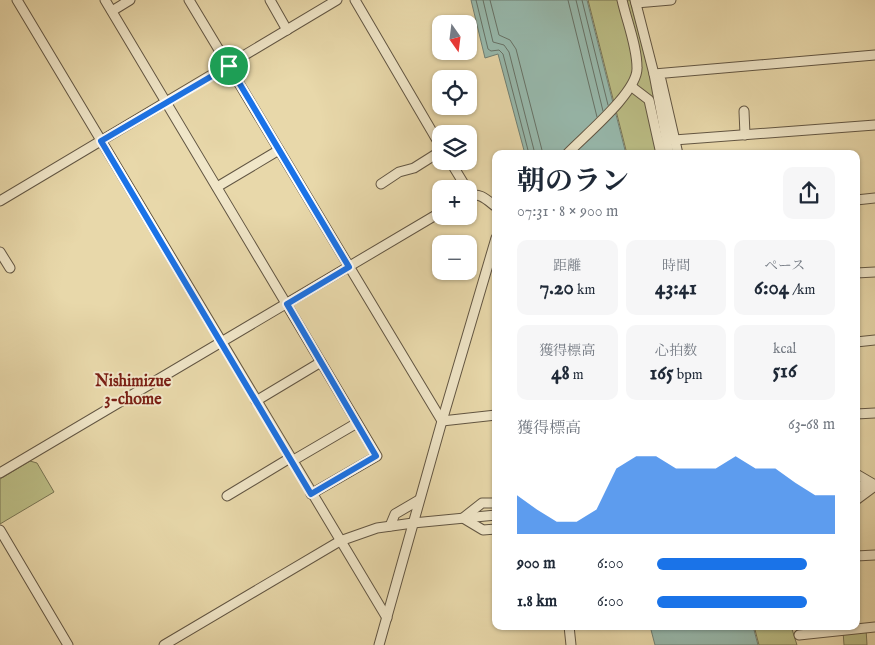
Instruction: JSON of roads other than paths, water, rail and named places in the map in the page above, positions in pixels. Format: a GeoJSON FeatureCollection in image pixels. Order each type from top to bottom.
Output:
{"type":"FeatureCollection","features":[{"type":"Feature","properties":{"kind":"street"},"geometry":{"type":"LineString","coordinates":[[17,0],[311,494],[387,618]]}},
{"type":"Feature","properties":{"kind":"street"},"geometry":{"type":"LineString","coordinates":[[105,0],[376,456],[311,494]]}},
{"type":"Feature","properties":{"kind":"street"},"geometry":{"type":"LineString","coordinates":[[112,11],[130,0]]}},
{"type":"Feature","properties":{"kind":"street"},"geometry":{"type":"LineString","coordinates":[[189,0],[442,420]]}},
{"type":"Feature","properties":{"kind":"street"},"geometry":{"type":"LineString","coordinates":[[270,0],[287,30]]}},
{"type":"Feature","properties":{"kind":"street"},"geometry":{"type":"LineString","coordinates":[[0,201],[337,0]]}},
{"type":"Feature","properties":{"kind":"street"},"geometry":{"type":"LineString","coordinates":[[354,0],[432,132]]}},
{"type":"Feature","properties":{"kind":"street"},"geometry":{"type":"LineString","coordinates":[[571,150],[630,90],[636,79],[638,70],[635,52],[622,0]]}},
{"type":"Feature","properties":{"kind":"street"},"geometry":{"type":"LineString","coordinates":[[668,150],[654,74],[635,1],[671,0]]}},
{"type":"Feature","properties":{"kind":"street"},"geometry":{"type":"LineString","coordinates":[[654,74],[875,54]]}},
{"type":"Feature","properties":{"kind":"street"},"geometry":{"type":"LineString","coordinates":[[654,74],[661,80],[677,150]]}},
{"type":"Feature","properties":{"kind":"street"},"geometry":{"type":"LineString","coordinates":[[630,90],[649,100],[660,150]]}},
{"type":"Feature","properties":{"kind":"street"},"geometry":{"type":"LineString","coordinates":[[744,111],[745,135]]}},
{"type":"Feature","properties":{"kind":"street"},"geometry":{"type":"LineString","coordinates":[[674,140],[875,125]]}},
{"type":"Feature","properties":{"kind":"street"},"geometry":{"type":"LineString","coordinates":[[217,187],[279,150]]}},
{"type":"Feature","properties":{"kind":"street"},"geometry":{"type":"LineString","coordinates":[[381,184],[399,172],[414,168],[432,157]]}},
{"type":"Feature","properties":{"kind":"street"},"geometry":{"type":"LineString","coordinates":[[477,195],[492,203]]}},
{"type":"Feature","properties":{"kind":"street"},"geometry":{"type":"LineString","coordinates":[[860,200],[875,198]]}},
{"type":"Feature","properties":{"kind":"street"},"geometry":{"type":"LineString","coordinates":[[0,472],[432,217]]}},
{"type":"Feature","properties":{"kind":"street"},"geometry":{"type":"LineString","coordinates":[[379,645],[419,500],[492,251]]}},
{"type":"Feature","properties":{"kind":"street"},"geometry":{"type":"LineString","coordinates":[[0,252],[10,268]]}},
{"type":"Feature","properties":{"kind":"street"},"geometry":{"type":"LineString","coordinates":[[860,273],[875,272]]}},
{"type":"Feature","properties":{"kind":"street"},"geometry":{"type":"LineString","coordinates":[[860,342],[875,340]]}},
{"type":"Feature","properties":{"kind":"street"},"geometry":{"type":"LineString","coordinates":[[256,401],[321,362]]}},
{"type":"Feature","properties":{"kind":"street"},"geometry":{"type":"LineString","coordinates":[[860,414],[875,413]]}},
{"type":"Feature","properties":{"kind":"street"},"geometry":{"type":"LineString","coordinates":[[442,420],[492,415]]}},
{"type":"Feature","properties":{"kind":"street"},"geometry":{"type":"LineString","coordinates":[[227,496],[357,423]]}},
{"type":"Feature","properties":{"kind":"street"},"geometry":{"type":"LineString","coordinates":[[860,476],[875,485]]}},
{"type":"Feature","properties":{"kind":"street"},"geometry":{"type":"LineString","coordinates":[[860,487],[875,485]]}},
{"type":"Feature","properties":{"kind":"street"},"geometry":{"type":"LineString","coordinates":[[860,497],[875,485]]}},
{"type":"Feature","properties":{"kind":"street"},"geometry":{"type":"LineString","coordinates":[[390,526],[395,514],[419,500]]}},
{"type":"Feature","properties":{"kind":"street"},"geometry":{"type":"LineString","coordinates":[[463,518],[482,504],[492,503]]}},
{"type":"Feature","properties":{"kind":"street"},"geometry":{"type":"LineString","coordinates":[[164,645],[340,541],[377,528],[492,515]]}},
{"type":"Feature","properties":{"kind":"street"},"geometry":{"type":"LineString","coordinates":[[463,518],[483,530],[492,529]]}},
{"type":"Feature","properties":{"kind":"street"},"geometry":{"type":"LineString","coordinates":[[0,530],[68,645]]}},
{"type":"Feature","properties":{"kind":"street"},"geometry":{"type":"LineString","coordinates":[[860,556],[875,555]]}},
{"type":"Feature","properties":{"kind":"street"},"geometry":{"type":"LineString","coordinates":[[860,629],[875,628]]}},
{"type":"Feature","properties":{"kind":"street"},"geometry":{"type":"LineString","coordinates":[[569,630],[571,645]]}},
{"type":"Feature","properties":{"kind":"street"},"geometry":{"type":"LineString","coordinates":[[799,635],[853,630]]}},
{"type":"Feature","properties":{"kind":"water"},"geometry":{"type":"Polygon","coordinates":[[[471,0],[587,0],[625,150],[524,150],[498,54],[485,58],[478,29],[478,15],[475,15],[471,0]]]}},
{"type":"Feature","properties":{"kind":"water"},"geometry":{"type":"Polygon","coordinates":[[[651,630],[754,630],[758,645],[655,645],[651,630]]]}},
{"type":"Feature","properties":{"kind":"district","name":"Nishimizue 3-chome"},"geometry":{"type":"Point","coordinates":[133,389]}}]}
